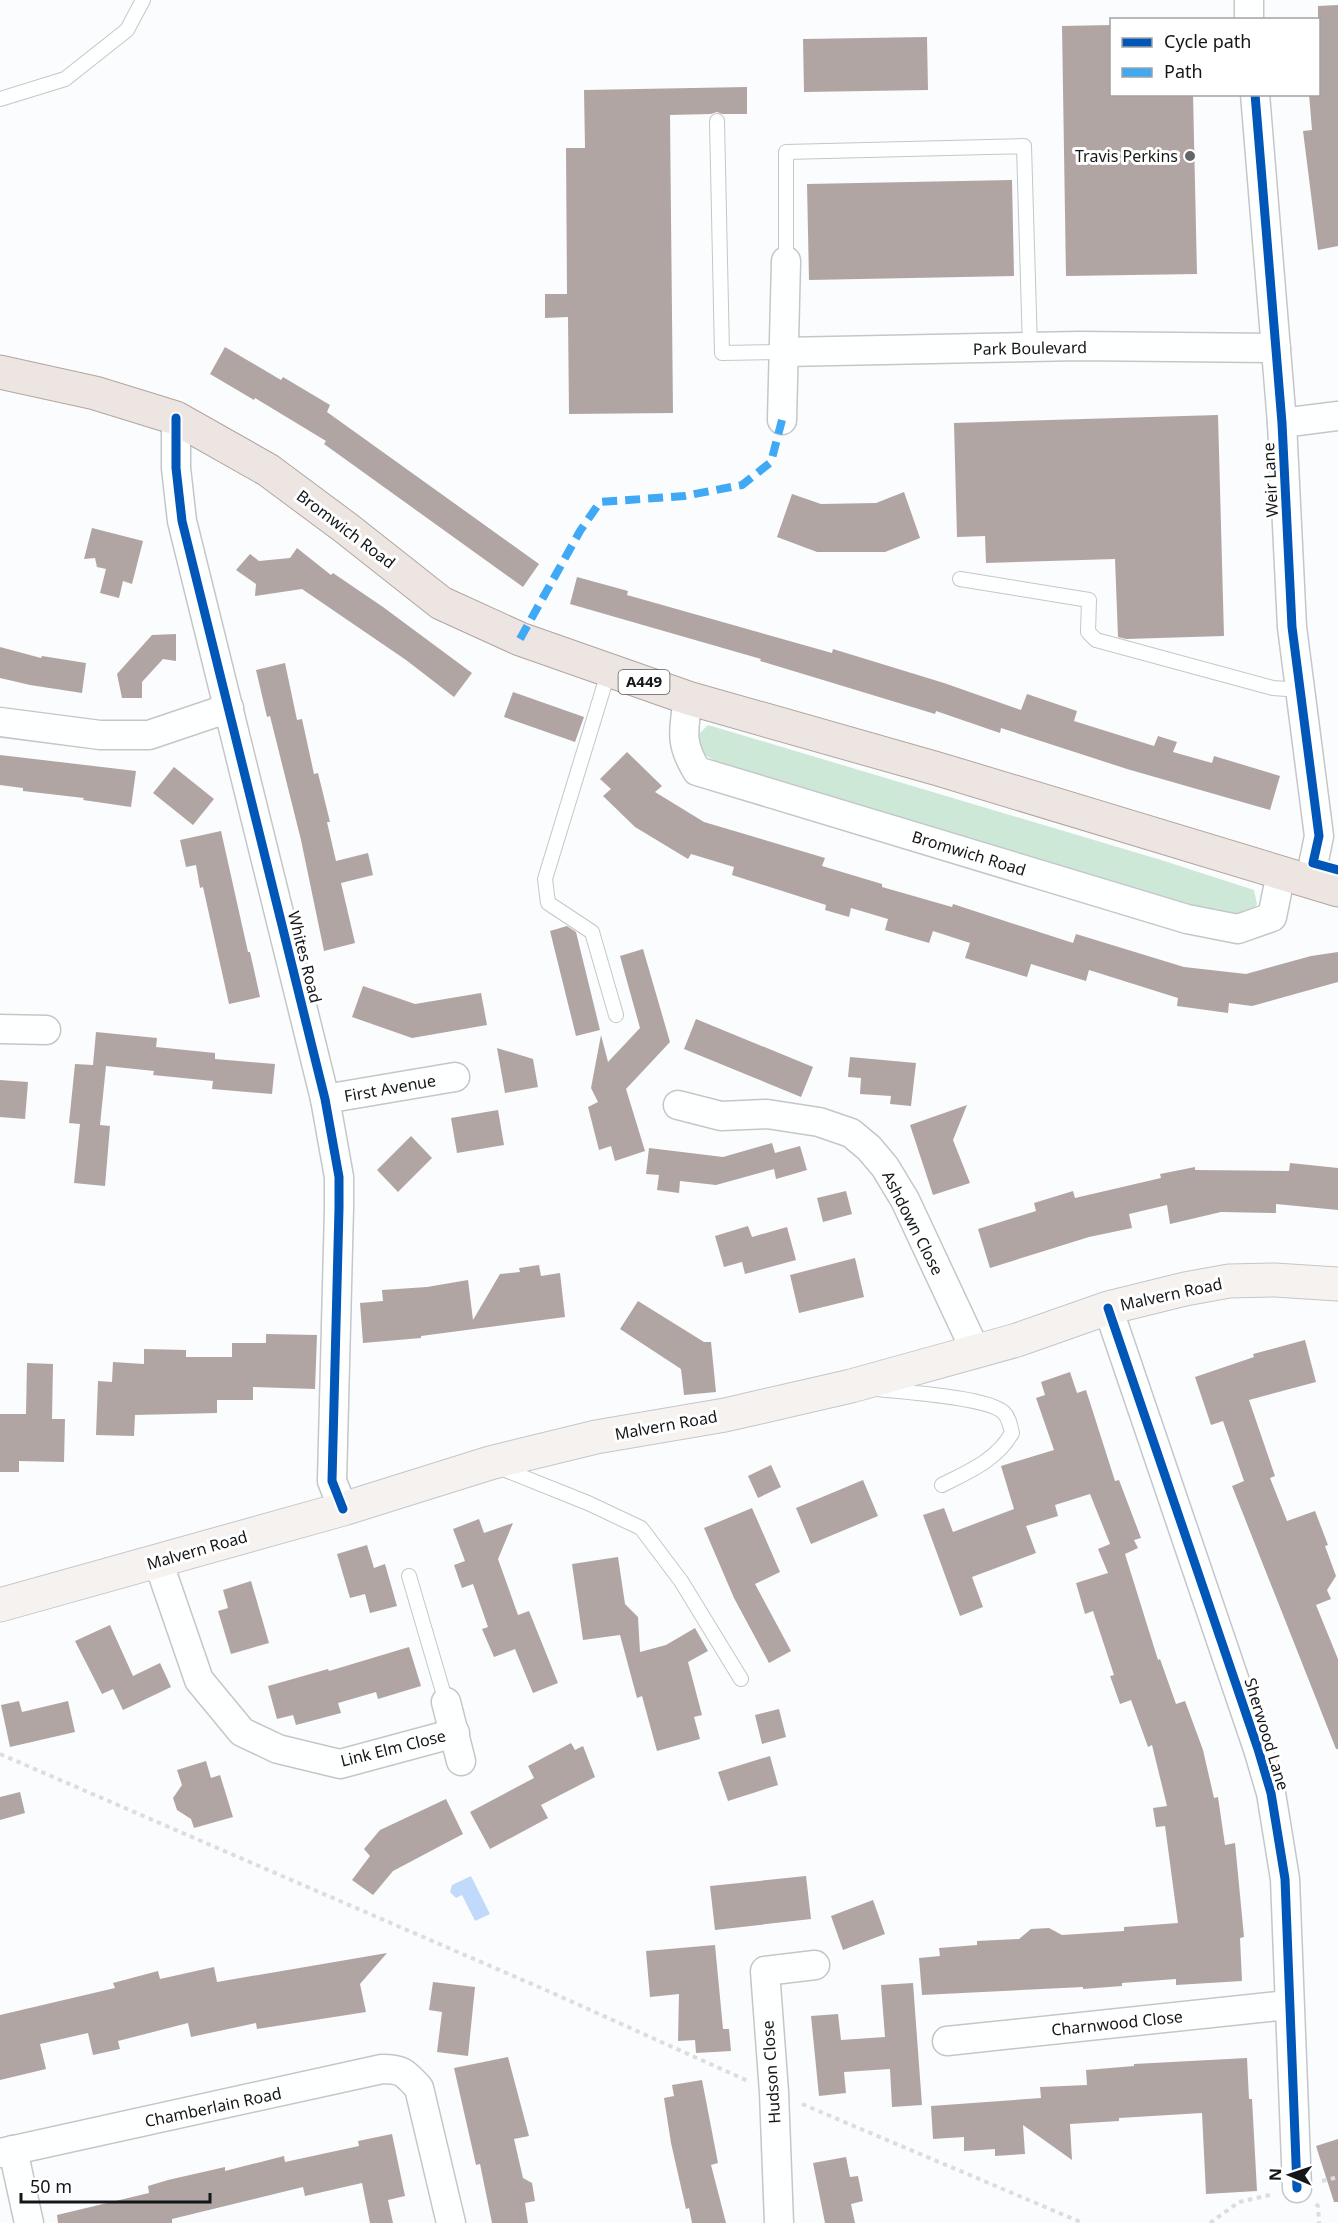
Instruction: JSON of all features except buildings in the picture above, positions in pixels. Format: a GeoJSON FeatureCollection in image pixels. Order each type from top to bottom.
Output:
{"type":"FeatureCollection","features":[{"type":"Feature","properties":{"kind":"main road","name":"Bromwich Road"},"geometry":{"type":"LineString","coordinates":[[0,372],[94,393],[176,418],[268,470],[441,603],[520,639],[688,698],[938,769],[1310,881]]}},
{"type":"Feature","properties":{"kind":"main road","name":"Malvern Road"},"geometry":{"type":"LineString","coordinates":[[0,1605],[343,1509],[489,1463],[596,1437],[725,1415],[851,1386],[976,1352],[1108,1308],[1185,1289],[1228,1281],[1275,1280],[1338,1284]]}},
{"type":"Feature","properties":{"kind":"street"},"geometry":{"type":"LineString","coordinates":[[1249,0],[1249,18]]}},
{"type":"Feature","properties":{"kind":"street","name":"Weir Lane"},"geometry":{"type":"LineString","coordinates":[[1255,96],[1282,423],[1292,627],[1318,836],[1310,881]]}},
{"type":"Feature","properties":{"kind":"street"},"geometry":{"type":"LineString","coordinates":[[782,420],[786,261]]}},
{"type":"Feature","properties":{"kind":"street","name":"Park Boulevard"},"geometry":{"type":"LineString","coordinates":[[784,352],[1030,348],[1276,348]]}},
{"type":"Feature","properties":{"kind":"street"},"geometry":{"type":"LineString","coordinates":[[1282,423],[1338,416]]}},
{"type":"Feature","properties":{"kind":"street","name":"Whites Road"},"geometry":{"type":"LineString","coordinates":[[176,418],[176,468],[182,521],[325,1099],[339,1177],[332,1481],[343,1509]]}},
{"type":"Feature","properties":{"kind":"street","name":"Bromwich Road"},"geometry":{"type":"LineString","coordinates":[[688,698],[684,728],[686,753],[697,771],[1187,919],[1238,929],[1272,917],[1310,881]]}},
{"type":"Feature","properties":{"kind":"street"},"geometry":{"type":"LineString","coordinates":[[0,722],[100,735],[149,735],[229,708]]}},
{"type":"Feature","properties":{"kind":"street"},"geometry":{"type":"LineString","coordinates":[[0,1029],[46,1030]]}},
{"type":"Feature","properties":{"kind":"street","name":"First Avenue"},"geometry":{"type":"LineString","coordinates":[[325,1099],[455,1077]]}},
{"type":"Feature","properties":{"kind":"street","name":"Ashdown Close"},"geometry":{"type":"LineString","coordinates":[[678,1105],[721,1116],[767,1114],[819,1122],[851,1133],[869,1148],[885,1167],[904,1200],[976,1352]]}},
{"type":"Feature","properties":{"kind":"street","name":"Sherwood Lane"},"geometry":{"type":"LineString","coordinates":[[1108,1308],[1271,1793],[1285,1879],[1288,2005],[1297,2188]]}},
{"type":"Feature","properties":{"kind":"street","name":"Link Elm Close"},"geometry":{"type":"LineString","coordinates":[[158,1561],[199,1680],[243,1732],[278,1749],[340,1764],[455,1733]]}},
{"type":"Feature","properties":{"kind":"street","name":"Link Elm Close"},"geometry":{"type":"LineString","coordinates":[[446,1702],[461,1761]]}},
{"type":"Feature","properties":{"kind":"street","name":"Hudson Close"},"geometry":{"type":"LineString","coordinates":[[779,2223],[774,2092],[765,1971],[815,1965]]}},
{"type":"Feature","properties":{"kind":"street","name":"Charnwood Close"},"geometry":{"type":"LineString","coordinates":[[947,2041],[1288,2005]]}},
{"type":"Feature","properties":{"kind":"street","name":"Chamberlain Road"},"geometry":{"type":"LineString","coordinates":[[6,2152],[382,2069],[396,2069],[404,2072],[419,2088],[451,2223]]}},
{"type":"Feature","properties":{"kind":"street"},"geometry":{"type":"LineString","coordinates":[[6,2152],[29,2223]]}},
{"type":"Feature","properties":{"kind":"lane"},"geometry":{"type":"LineString","coordinates":[[0,99],[65,79],[127,30],[143,0]]}},
{"type":"Feature","properties":{"kind":"lane"},"geometry":{"type":"LineString","coordinates":[[717,121],[722,353],[784,352]]}},
{"type":"Feature","properties":{"kind":"lane"},"geometry":{"type":"LineString","coordinates":[[786,261],[786,152],[1024,146],[1030,348]]}},
{"type":"Feature","properties":{"kind":"lane"},"geometry":{"type":"LineString","coordinates":[[960,579],[1089,600],[1088,633],[1096,640],[1273,688],[1300,690]]}},
{"type":"Feature","properties":{"kind":"lane"},"geometry":{"type":"LineString","coordinates":[[609,670],[545,879],[548,903],[592,932],[616,1015]]}},
{"type":"Feature","properties":{"kind":"lane"},"geometry":{"type":"LineString","coordinates":[[851,1386],[953,1398],[1002,1410],[1008,1419],[1012,1433],[1007,1443],[979,1466],[942,1485]]}},
{"type":"Feature","properties":{"kind":"lane"},"geometry":{"type":"LineString","coordinates":[[489,1463],[588,1503],[641,1528],[681,1581],[741,1679]]}},
{"type":"Feature","properties":{"kind":"lane"},"geometry":{"type":"LineString","coordinates":[[410,1576],[446,1702]]}},
{"type":"Feature","properties":{"kind":"path"},"geometry":{"type":"LineString","coordinates":[[0,1754],[548,1990],[774,2092],[1083,2223]]}},
{"type":"Feature","properties":{"kind":"path"},"geometry":{"type":"LineString","coordinates":[[1210,2223],[1239,2202],[1297,2188]]}},
{"type":"Feature","properties":{"kind":"green space"},"geometry":{"type":"Polygon","coordinates":[[[708,725],[1161,860],[1254,890],[1257,904],[1250,915],[1232,916],[982,845],[726,767],[701,753],[699,734],[708,725]]]}},
{"type":"Feature","properties":{"kind":"water"},"geometry":{"type":"Polygon","coordinates":[[[471,1876],[490,1914],[475,1921],[462,1895],[456,1898],[450,1892],[452,1885],[471,1876]]]}},
{"type":"Feature","properties":{"kind":"marked path"},"geometry":{"type":"LineString","coordinates":[[520,639],[580,531],[600,502],[684,496],[742,485],[771,462],[782,420]]}},
{"type":"Feature","properties":{"kind":"cycle path"},"geometry":{"type":"LineString","coordinates":[[1255,96],[1282,423],[1292,627],[1319,836],[1313,863],[1338,870]]}},
{"type":"Feature","properties":{"kind":"cycle path"},"geometry":{"type":"LineString","coordinates":[[176,418],[176,468],[182,521],[325,1099],[339,1177],[332,1481],[343,1509]]}},
{"type":"Feature","properties":{"kind":"cycle path"},"geometry":{"type":"LineString","coordinates":[[1108,1308],[1271,1793],[1285,1879],[1297,2188]]}},
{"type":"Feature","properties":{"kind":"place","name":"Travis Perkins"},"geometry":{"type":"Point","coordinates":[1190,156]}}]}
